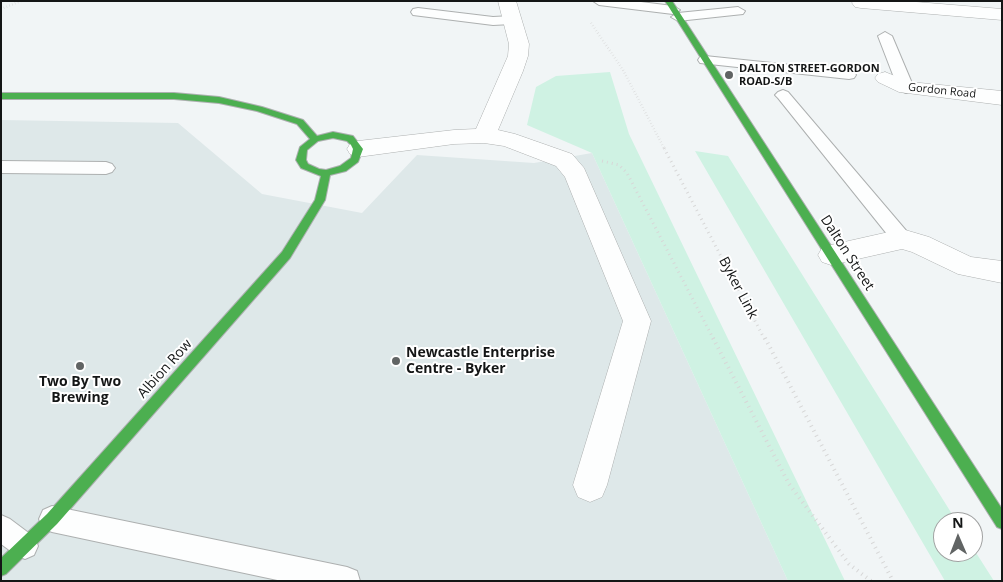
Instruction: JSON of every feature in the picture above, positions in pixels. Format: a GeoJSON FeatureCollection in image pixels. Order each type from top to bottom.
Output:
{"type":"FeatureCollection","features":[{"type":"Feature","properties":{"kind":"street"},"geometry":{"type":"LineString","coordinates":[[863,5],[1002,15]]}},
{"type":"Feature","properties":{"kind":"street","name":"Dalton Street"},"geometry":{"type":"LineString","coordinates":[[673,9],[1002,522]]}},
{"type":"Feature","properties":{"kind":"street"},"geometry":{"type":"LineString","coordinates":[[484,136],[518,56],[519,44],[510,11]]}},
{"type":"Feature","properties":{"kind":"street","name":"Gordon Road"},"geometry":{"type":"LineString","coordinates":[[884,78],[906,88],[1002,98]]}},
{"type":"Feature","properties":{"kind":"street"},"geometry":{"type":"LineString","coordinates":[[1,96],[174,96],[219,100],[259,109],[300,122],[315,139]]}},
{"type":"Feature","properties":{"kind":"street"},"geometry":{"type":"LineString","coordinates":[[324,136],[350,138],[358,149],[355,160],[350,165],[335,172],[326,173],[310,170],[300,160],[303,149],[315,139],[324,136]]}},
{"type":"Feature","properties":{"kind":"street"},"geometry":{"type":"LineString","coordinates":[[358,149],[454,137],[484,136],[507,139],[564,160],[576,174],[638,321],[590,485]]}},
{"type":"Feature","properties":{"kind":"street","name":"Albion Row"},"geometry":{"type":"LineString","coordinates":[[1,569],[52,519],[286,255],[320,200],[326,173]]}},
{"type":"Feature","properties":{"kind":"street"},"geometry":{"type":"LineString","coordinates":[[830,255],[902,239],[920,244],[967,267],[1002,272]]}},
{"type":"Feature","properties":{"kind":"lane"},"geometry":{"type":"LineString","coordinates":[[599,1],[673,9],[738,10]]}},
{"type":"Feature","properties":{"kind":"lane"},"geometry":{"type":"LineString","coordinates":[[418,12],[493,21],[510,11]]}},
{"type":"Feature","properties":{"kind":"lane"},"geometry":{"type":"LineString","coordinates":[[885,36],[906,88]]}},
{"type":"Feature","properties":{"kind":"lane"},"geometry":{"type":"LineString","coordinates":[[705,60],[849,75]]}},
{"type":"Feature","properties":{"kind":"lane"},"geometry":{"type":"LineString","coordinates":[[783,95],[902,239]]}},
{"type":"Feature","properties":{"kind":"lane"},"geometry":{"type":"LineString","coordinates":[[1,167],[106,168]]}},
{"type":"Feature","properties":{"kind":"lane"},"geometry":{"type":"LineString","coordinates":[[52,519],[347,581]]}},
{"type":"Feature","properties":{"kind":"lane"},"geometry":{"type":"LineString","coordinates":[[1,528],[25,546]]}},
{"type":"Feature","properties":{"kind":"path"},"geometry":{"type":"LineString","coordinates":[[1,9],[21,1]]}},
{"type":"Feature","properties":{"kind":"path","name":"Byker Link"},"geometry":{"type":"LineString","coordinates":[[587,17],[628,79],[893,581]]}},
{"type":"Feature","properties":{"kind":"path"},"geometry":{"type":"LineString","coordinates":[[564,160],[607,161],[619,165],[627,173],[789,484],[849,564],[870,581]]}},
{"type":"Feature","properties":{"kind":"shaded area"},"geometry":{"type":"Polygon","coordinates":[[[1,120],[178,123],[262,194],[362,213],[417,155],[534,163],[592,153],[788,581],[1,581],[1,120]]]}},
{"type":"Feature","properties":{"kind":"green space"},"geometry":{"type":"Polygon","coordinates":[[[610,72],[629,134],[845,581],[788,581],[592,153],[527,125],[536,87],[556,76],[610,72]]]}},
{"type":"Feature","properties":{"kind":"green space"},"geometry":{"type":"Polygon","coordinates":[[[695,151],[728,156],[951,512],[933,512],[933,560],[695,151]]]}},
{"type":"Feature","properties":{"kind":"green space"},"geometry":{"type":"Polygon","coordinates":[[[934,562],[982,562],[994,581],[945,581],[934,562]]]}},
{"type":"Feature","properties":{"kind":"traffic: fast"},"geometry":{"type":"LineString","coordinates":[[668,1],[1002,522]]}},
{"type":"Feature","properties":{"kind":"traffic: fast"},"geometry":{"type":"LineString","coordinates":[[1,96],[174,96],[219,100],[259,109],[300,122],[315,139]]}},
{"type":"Feature","properties":{"kind":"traffic: fast"},"geometry":{"type":"LineString","coordinates":[[333,135],[350,138],[355,143],[358,149],[355,160],[343,169],[326,173],[317,172],[304,166],[301,160],[303,149],[315,139],[333,135]]}},
{"type":"Feature","properties":{"kind":"traffic: fast"},"geometry":{"type":"LineString","coordinates":[[1,569],[52,519],[286,255],[320,200],[326,173]]}},
{"type":"Feature","properties":{"kind":"place","name":"DALTON STREET-GORDON ROAD-S/B"},"geometry":{"type":"Point","coordinates":[729,75]}},
{"type":"Feature","properties":{"kind":"place","name":"Newcastle Enterprise Centre - Byker"},"geometry":{"type":"Point","coordinates":[396,361]}},
{"type":"Feature","properties":{"kind":"place","name":"Two By Two Brewing"},"geometry":{"type":"Point","coordinates":[80,366]}}]}
